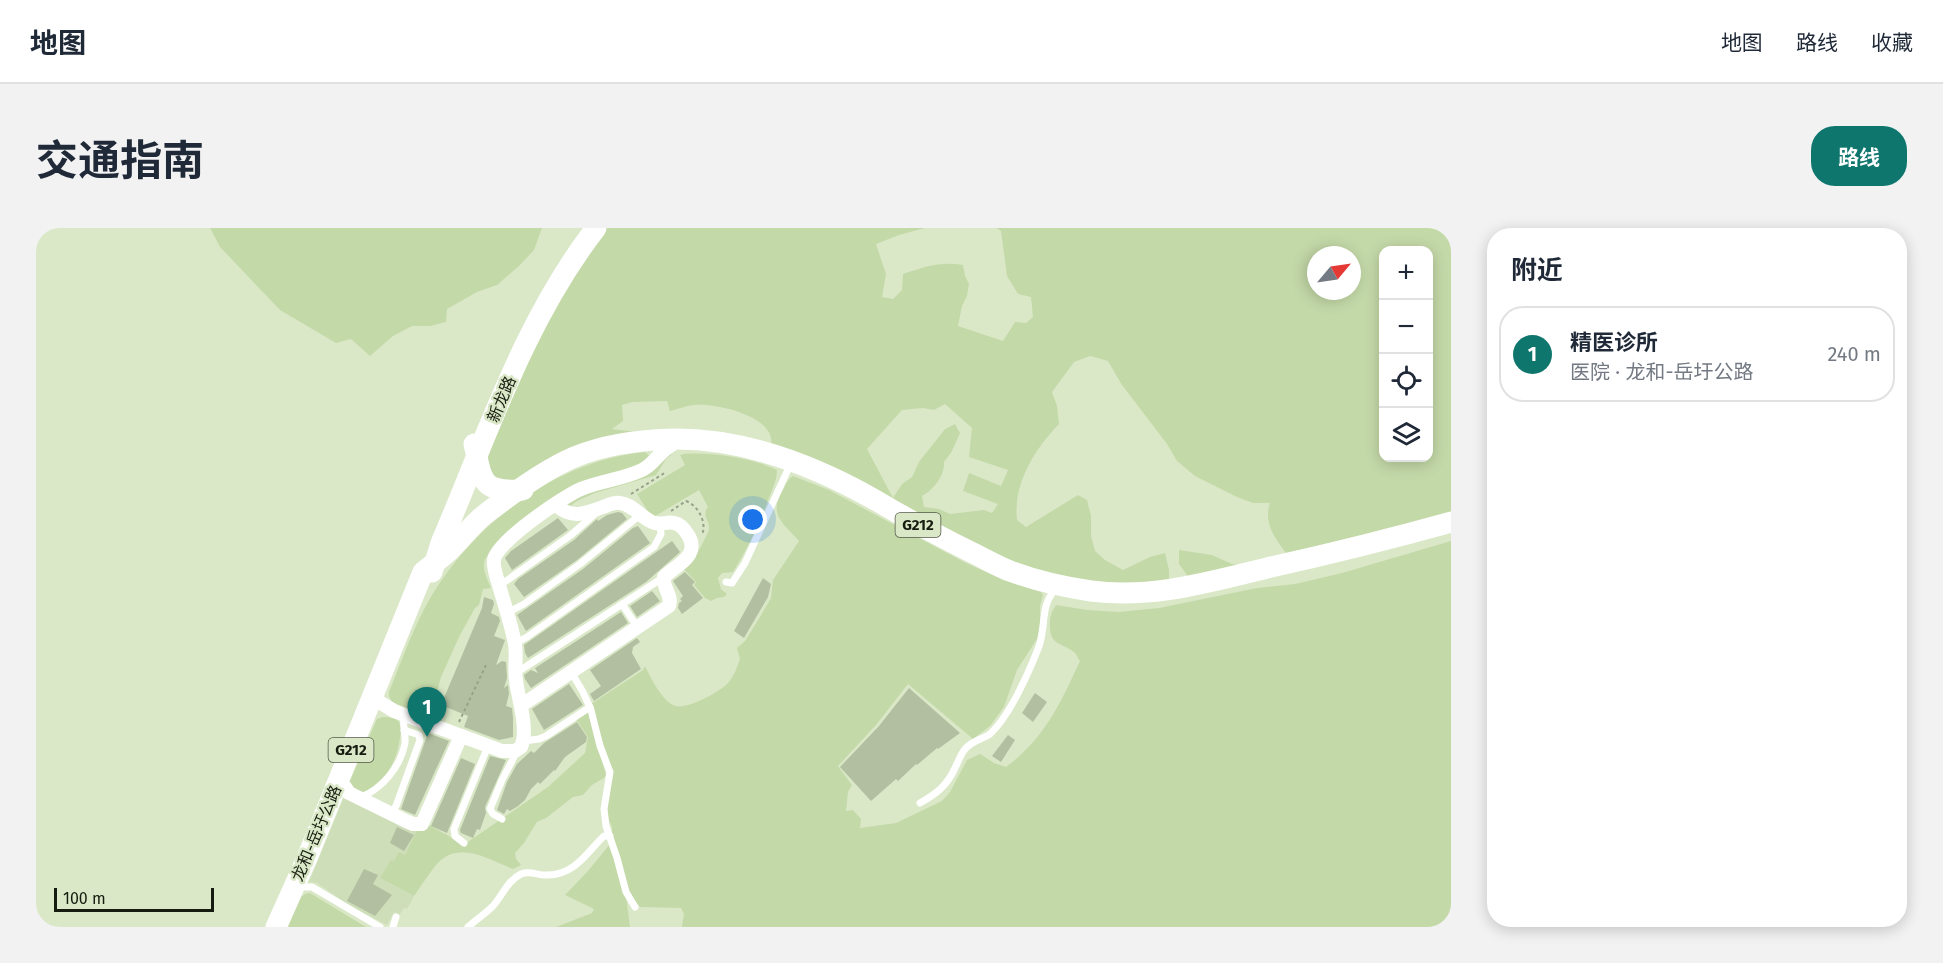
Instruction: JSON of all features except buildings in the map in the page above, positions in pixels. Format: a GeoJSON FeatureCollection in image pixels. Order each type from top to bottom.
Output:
{"type":"FeatureCollection","features":[{"type":"Feature","properties":{"kind":"main road","name":"新龙路"},"geometry":{"type":"LineString","coordinates":[[429,571],[528,320],[585,228]]}},
{"type":"Feature","properties":{"kind":"main road","name":"新龙路"},"geometry":{"type":"LineString","coordinates":[[475,450],[546,305],[582,245],[596,228]]}},
{"type":"Feature","properties":{"kind":"main road","name":"G212"},"geometry":{"type":"LineString","coordinates":[[429,571],[484,515],[525,490],[561,463],[592,450],[612,445],[673,441],[704,440],[762,452],[874,500],[993,564],[1087,596],[1145,599],[1195,592],[1336,560],[1451,529]]}},
{"type":"Feature","properties":{"kind":"main road"},"geometry":{"type":"LineString","coordinates":[[475,450],[483,479],[488,485],[506,491],[525,490]]}},
{"type":"Feature","properties":{"kind":"main road","name":"G212"},"geometry":{"type":"LineString","coordinates":[[1057,587],[1123,593],[1195,586],[1451,522]]}},
{"type":"Feature","properties":{"kind":"main road","name":"龙和-岳圩公路"},"geometry":{"type":"LineString","coordinates":[[284,927],[352,792],[361,746],[381,703],[429,571]]}},
{"type":"Feature","properties":{"kind":"main road","name":"龙和-岳圩公路"},"geometry":{"type":"LineString","coordinates":[[276,927],[429,571]]}},
{"type":"Feature","properties":{"kind":"street"},"geometry":{"type":"LineString","coordinates":[[381,703],[404,715],[459,731],[488,746],[507,752],[519,746],[522,705],[514,644],[494,564],[497,551],[519,530],[583,489],[651,465],[659,453],[673,441]]}},
{"type":"Feature","properties":{"kind":"street"},"geometry":{"type":"LineString","coordinates":[[522,705],[669,606],[670,597],[664,586],[664,577],[689,557],[692,546],[690,538],[680,526],[675,523],[654,523],[625,504],[618,502],[571,515],[556,505]]}},
{"type":"Feature","properties":{"kind":"street"},"geometry":{"type":"LineString","coordinates":[[352,792],[413,824],[422,824],[459,731]]}},
{"type":"Feature","properties":{"kind":"lane"},"geometry":{"type":"LineString","coordinates":[[726,582],[732,583],[742,570],[791,465]]}},
{"type":"Feature","properties":{"kind":"lane"},"geometry":{"type":"LineString","coordinates":[[499,586],[571,535],[602,507]]}},
{"type":"Feature","properties":{"kind":"lane"},"geometry":{"type":"LineString","coordinates":[[507,614],[525,604],[580,564],[640,515]]}},
{"type":"Feature","properties":{"kind":"lane"},"geometry":{"type":"LineString","coordinates":[[514,644],[654,547],[661,534],[660,524]]}},
{"type":"Feature","properties":{"kind":"lane"},"geometry":{"type":"LineString","coordinates":[[516,673],[664,577]]}},
{"type":"Feature","properties":{"kind":"lane"},"geometry":{"type":"LineString","coordinates":[[920,803],[942,790],[967,747],[989,734],[1009,707],[1038,648],[1044,631],[1045,606],[1049,595],[1057,587]]}},
{"type":"Feature","properties":{"kind":"lane"},"geometry":{"type":"LineString","coordinates":[[622,604],[638,628]]}},
{"type":"Feature","properties":{"kind":"lane"},"geometry":{"type":"LineString","coordinates":[[571,672],[590,707],[610,772],[604,809],[606,826],[626,892],[634,907]]}},
{"type":"Feature","properties":{"kind":"lane"},"geometry":{"type":"LineString","coordinates":[[501,819],[490,809],[519,746],[546,736],[590,707]]}},
{"type":"Feature","properties":{"kind":"lane"},"geometry":{"type":"LineString","coordinates":[[352,792],[364,796],[376,788],[394,769],[405,745],[404,715]]}},
{"type":"Feature","properties":{"kind":"lane"},"geometry":{"type":"LineString","coordinates":[[391,813],[396,806],[420,740],[419,735],[404,730]]}},
{"type":"Feature","properties":{"kind":"lane"},"geometry":{"type":"LineString","coordinates":[[464,843],[456,836],[454,829],[488,746]]}},
{"type":"Feature","properties":{"kind":"lane"},"geometry":{"type":"LineString","coordinates":[[468,927],[491,908],[516,877],[532,872],[544,876],[562,873],[581,863],[604,836],[610,836]]}},
{"type":"Feature","properties":{"kind":"lane"},"geometry":{"type":"LineString","coordinates":[[303,887],[312,887],[380,927]]}},
{"type":"Feature","properties":{"kind":"lane"},"geometry":{"type":"LineString","coordinates":[[393,927],[396,917]]}},
{"type":"Feature","properties":{"kind":"path"},"geometry":{"type":"LineString","coordinates":[[625,504],[630,494],[666,472]]}},
{"type":"Feature","properties":{"kind":"path"},"geometry":{"type":"LineString","coordinates":[[459,731],[486,665]]}},
{"type":"Feature","properties":{"kind":"shaded area"},"geometry":{"type":"Polygon","coordinates":[[[210,228],[542,228],[534,250],[497,285],[477,292],[447,309],[446,322],[430,326],[412,326],[393,336],[370,356],[351,339],[336,343],[280,310],[220,247],[210,228]]]}},
{"type":"Feature","properties":{"kind":"shaded area"},"geometry":{"type":"Polygon","coordinates":[[[603,228],[925,228],[876,244],[886,274],[882,297],[893,299],[902,290],[903,274],[940,264],[963,265],[969,284],[958,326],[1003,341],[1015,322],[1026,323],[1033,317],[1031,297],[1018,294],[1007,276],[1001,231],[997,228],[1451,228],[1451,516],[1286,553],[1269,524],[1270,503],[1253,503],[1195,476],[1177,461],[1167,444],[1122,385],[1108,361],[1090,356],[1074,362],[1052,392],[1057,406],[1059,424],[1041,445],[1027,468],[1018,493],[1017,520],[1026,527],[1078,495],[1087,500],[1095,551],[1105,560],[1123,570],[1150,557],[1165,553],[1169,583],[1116,587],[1040,575],[772,445],[768,431],[762,425],[755,419],[734,410],[693,405],[670,411],[667,401],[632,402],[622,405],[623,421],[612,429],[644,433],[520,480],[493,480],[486,455],[527,355],[603,228]],[[945,404],[934,410],[923,408],[902,410],[867,449],[893,498],[902,484],[912,477],[919,462],[945,429],[955,424],[960,433],[944,462],[940,477],[934,486],[922,496],[924,507],[939,509],[950,514],[984,510],[992,513],[998,504],[963,491],[969,473],[1001,486],[1008,470],[969,457],[972,428],[945,404]]]}},
{"type":"Feature","properties":{"kind":"shaded area"},"geometry":{"type":"Polygon","coordinates":[[[645,452],[651,457],[650,460],[500,540],[484,562],[491,588],[483,589],[479,605],[460,635],[441,677],[433,713],[427,719],[392,702],[389,692],[420,618],[450,568],[472,543],[522,499],[551,482],[581,468],[612,458],[645,452]]]}},
{"type":"Feature","properties":{"kind":"shaded area"},"geometry":{"type":"Polygon","coordinates":[[[667,454],[672,454],[656,475],[595,493],[568,508],[566,504],[572,497],[667,454]]]}},
{"type":"Feature","properties":{"kind":"shaded area"},"geometry":{"type":"Polygon","coordinates":[[[680,455],[731,457],[756,462],[777,470],[765,508],[744,554],[733,572],[722,573],[718,578],[721,589],[727,594],[711,601],[705,598],[694,585],[696,582],[682,567],[694,559],[709,529],[705,513],[708,507],[699,490],[652,518],[637,494],[685,465],[680,455]]]}},
{"type":"Feature","properties":{"kind":"shaded area"},"geometry":{"type":"Polygon","coordinates":[[[793,476],[829,490],[964,562],[1003,580],[1041,592],[1043,595],[1037,639],[1017,670],[1004,707],[990,726],[973,739],[908,684],[876,725],[838,766],[852,785],[848,792],[846,811],[853,810],[861,819],[860,828],[896,823],[942,801],[950,792],[967,760],[980,754],[1006,767],[1031,744],[1058,706],[1080,661],[1075,653],[1057,643],[1051,636],[1050,617],[1056,605],[1119,612],[1159,608],[1257,588],[1295,584],[1342,573],[1451,541],[1451,927],[682,927],[684,914],[681,908],[640,907],[629,894],[612,836],[612,827],[607,816],[606,804],[613,774],[591,704],[643,670],[645,666],[662,695],[676,706],[688,705],[703,699],[729,681],[740,659],[737,648],[745,641],[760,617],[771,598],[773,580],[799,541],[783,524],[777,513],[778,500],[785,485],[793,476]]]}},
{"type":"Feature","properties":{"kind":"shaded area"},"geometry":{"type":"Polygon","coordinates":[[[1179,550],[1212,555],[1232,564],[1247,566],[1190,579],[1179,564],[1179,550]]]}},
{"type":"Feature","properties":{"kind":"shaded area"},"geometry":{"type":"Polygon","coordinates":[[[588,712],[606,775],[583,795],[573,797],[546,818],[537,822],[515,853],[521,865],[513,869],[473,853],[454,853],[436,865],[414,896],[380,878],[399,852],[405,855],[417,830],[427,824],[462,846],[548,787],[585,753],[588,737],[576,719],[588,712]]]}},
{"type":"Feature","properties":{"kind":"shaded area"},"geometry":{"type":"Polygon","coordinates":[[[394,718],[400,724],[396,755],[388,772],[376,786],[360,794],[350,785],[350,781],[377,719],[394,718]]]}},
{"type":"Feature","properties":{"kind":"shaded area"},"geometry":{"type":"Polygon","coordinates":[[[345,795],[417,830],[405,855],[394,861],[380,878],[414,896],[407,909],[404,908],[400,914],[394,912],[387,925],[350,906],[317,883],[309,882],[345,795]]]}},
{"type":"Feature","properties":{"kind":"shaded area"},"geometry":{"type":"Polygon","coordinates":[[[610,844],[626,896],[630,927],[556,927],[592,913],[594,909],[565,895],[610,844]]]}},
{"type":"Feature","properties":{"kind":"shaded area"},"geometry":{"type":"Polygon","coordinates":[[[310,893],[366,927],[288,927],[301,897],[310,893]]]}},
{"type":"Feature","properties":{"kind":"place","name":"精医诊所"},"geometry":{"type":"Point","coordinates":[427,737]}}]}
